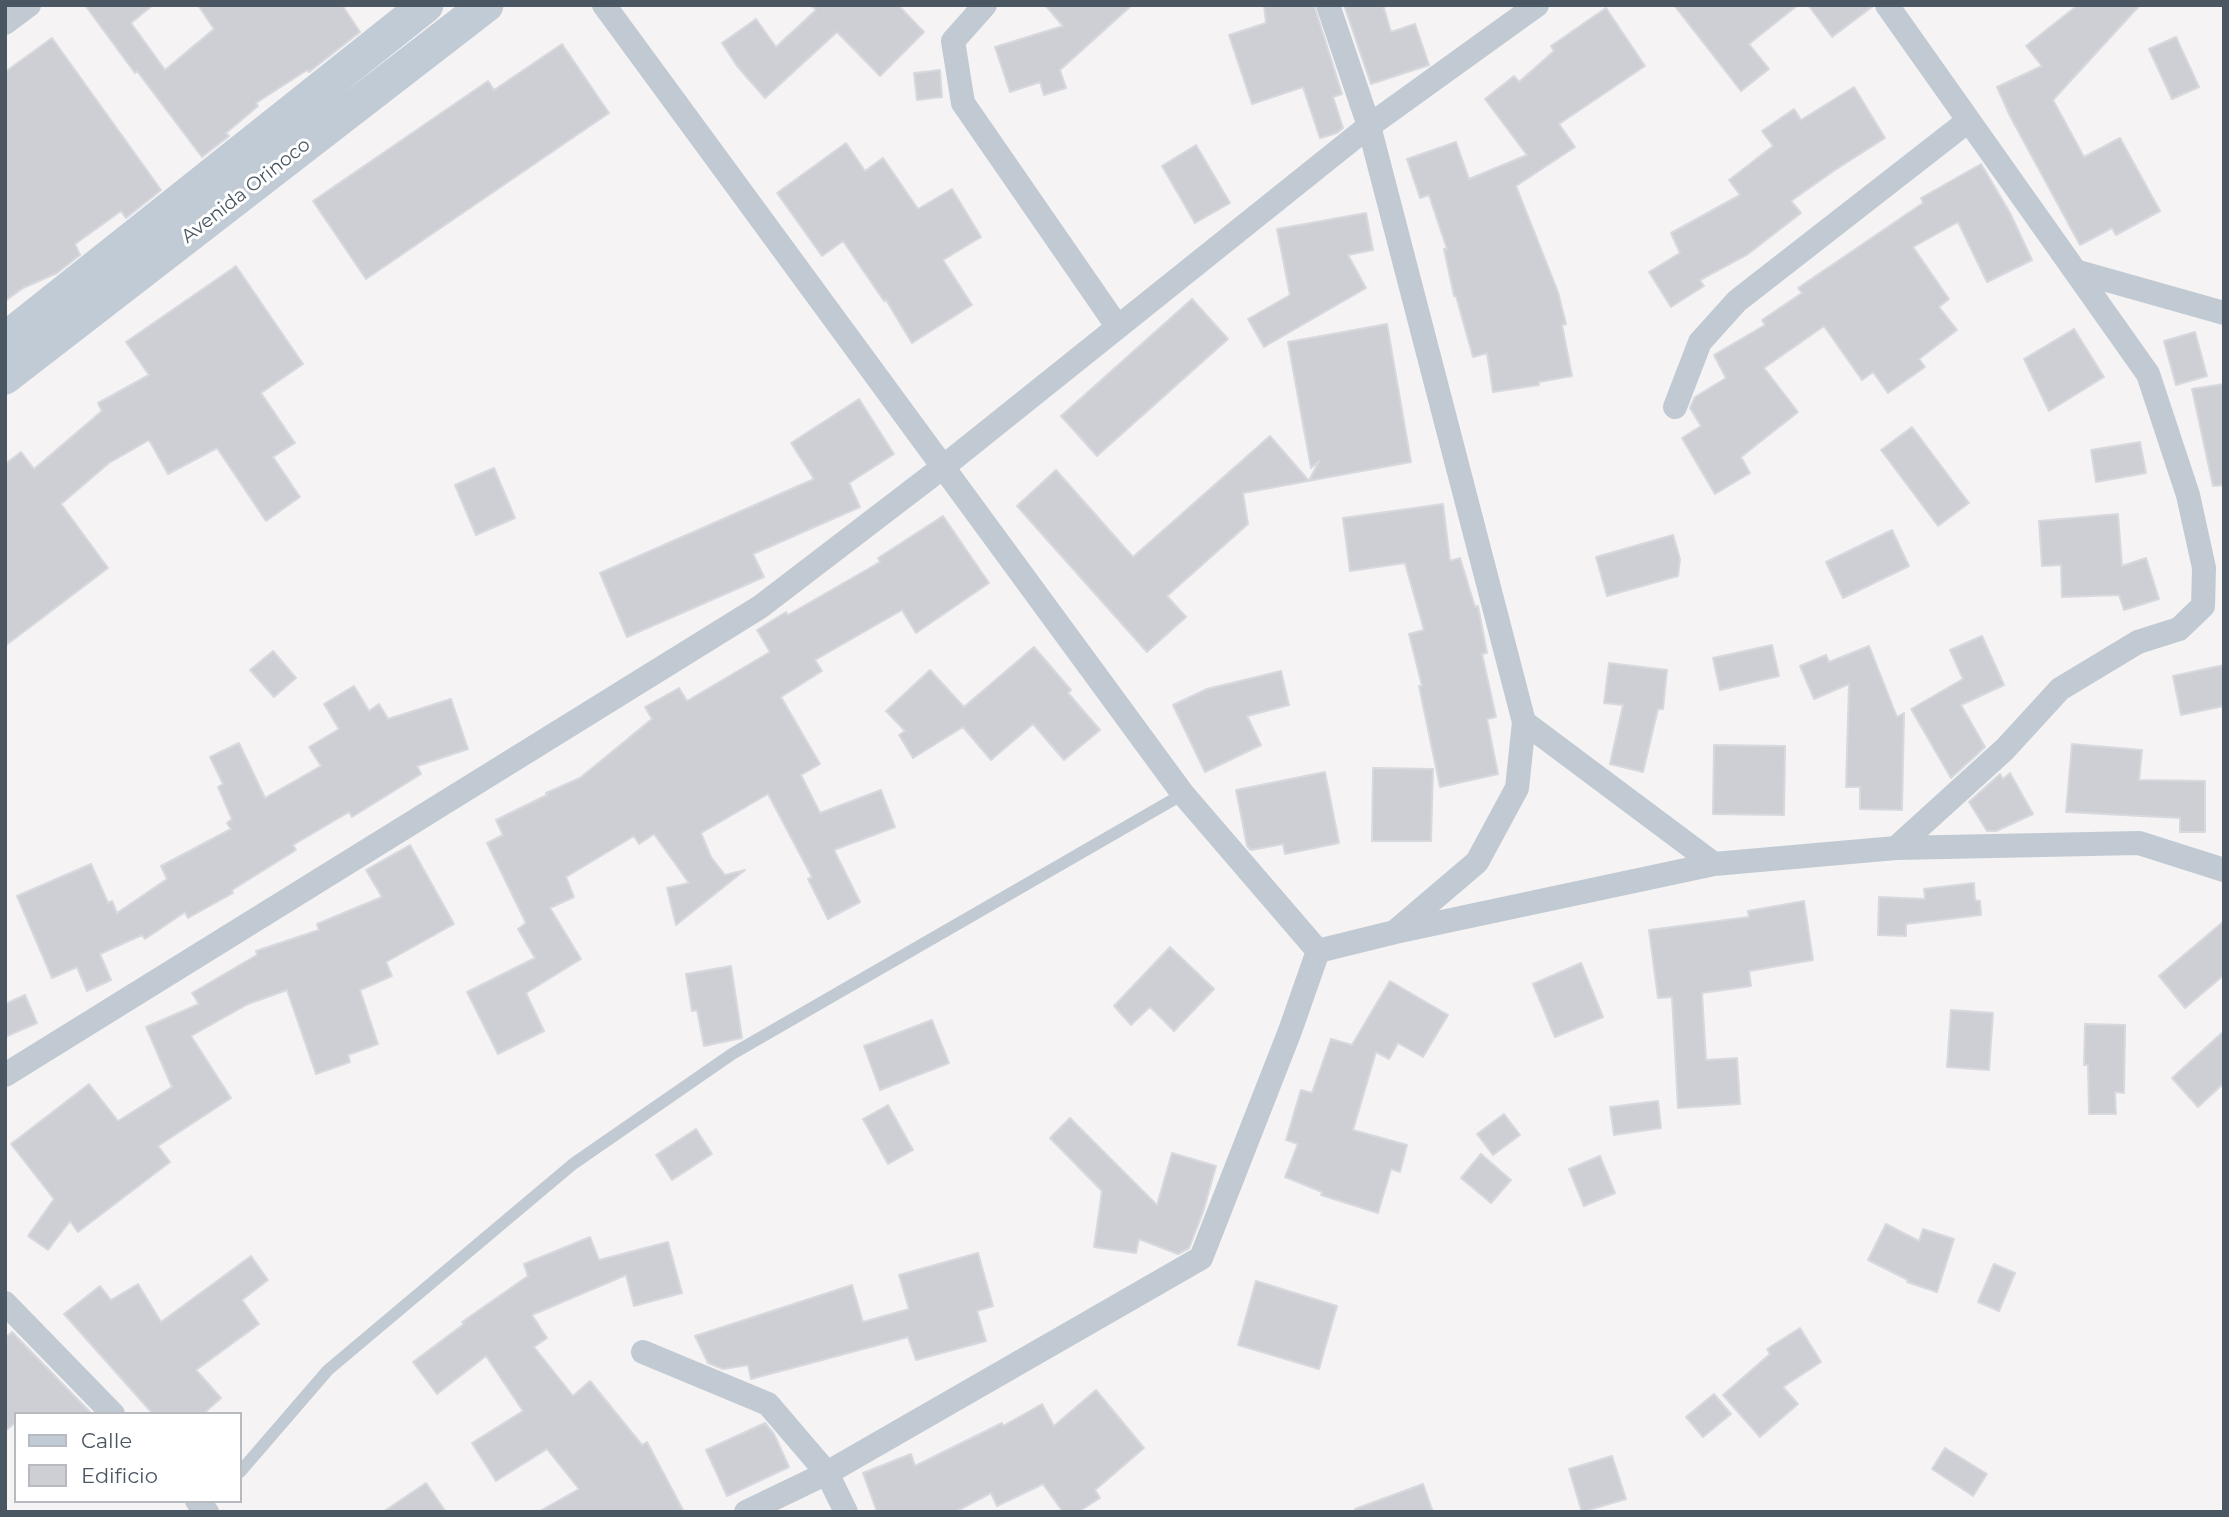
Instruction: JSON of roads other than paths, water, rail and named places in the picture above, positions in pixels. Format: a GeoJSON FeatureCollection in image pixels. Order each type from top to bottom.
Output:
{"type":"FeatureCollection","features":[{"type":"Feature","properties":{"kind":"main road","name":"Avenida Orinoco"},"geometry":{"type":"LineString","coordinates":[[5,340],[426,5]]}},
{"type":"Feature","properties":{"kind":"main road","name":"Avenida Orinoco"},"geometry":{"type":"LineString","coordinates":[[5,377],[486,5]]}},
{"type":"Feature","properties":{"kind":"street"},"geometry":{"type":"LineString","coordinates":[[5,23],[29,5]]}},
{"type":"Feature","properties":{"kind":"street"},"geometry":{"type":"LineString","coordinates":[[604,5],[1183,794],[1318,951]]}},
{"type":"Feature","properties":{"kind":"street"},"geometry":{"type":"LineString","coordinates":[[985,5],[953,41],[963,103],[1117,326]]}},
{"type":"Feature","properties":{"kind":"street"},"geometry":{"type":"LineString","coordinates":[[1328,5],[1369,126],[1524,722],[1517,789],[1477,862],[1395,932]]}},
{"type":"Feature","properties":{"kind":"street"},"geometry":{"type":"LineString","coordinates":[[5,1075],[760,607],[943,467],[1369,126],[1537,5]]}},
{"type":"Feature","properties":{"kind":"street"},"geometry":{"type":"LineString","coordinates":[[1887,5],[2148,374],[2188,495],[2204,568],[2203,606],[2179,629],[2138,642],[2060,689],[2005,749],[1896,848]]}},
{"type":"Feature","properties":{"kind":"street"},"geometry":{"type":"LineString","coordinates":[[1675,407],[1700,342],[1737,301],[1968,121]]}},
{"type":"Feature","properties":{"kind":"street"},"geometry":{"type":"LineString","coordinates":[[2075,271],[2224,313]]}},
{"type":"Feature","properties":{"kind":"street"},"geometry":{"type":"LineString","coordinates":[[1524,722],[1714,864]]}},
{"type":"Feature","properties":{"kind":"street"},"geometry":{"type":"LineString","coordinates":[[1318,951],[1714,864],[1896,848],[2139,843],[2224,870]]}},
{"type":"Feature","properties":{"kind":"street"},"geometry":{"type":"LineString","coordinates":[[746,1512],[827,1473],[1201,1258],[1290,1031],[1318,951]]}},
{"type":"Feature","properties":{"kind":"street"},"geometry":{"type":"LineString","coordinates":[[5,1303],[111,1412]]}},
{"type":"Feature","properties":{"kind":"street"},"geometry":{"type":"LineString","coordinates":[[643,1352],[768,1404],[827,1473],[846,1512]]}},
{"type":"Feature","properties":{"kind":"lane"},"geometry":{"type":"LineString","coordinates":[[242,1470],[328,1370],[573,1164],[732,1054],[1183,794]]}}]}
